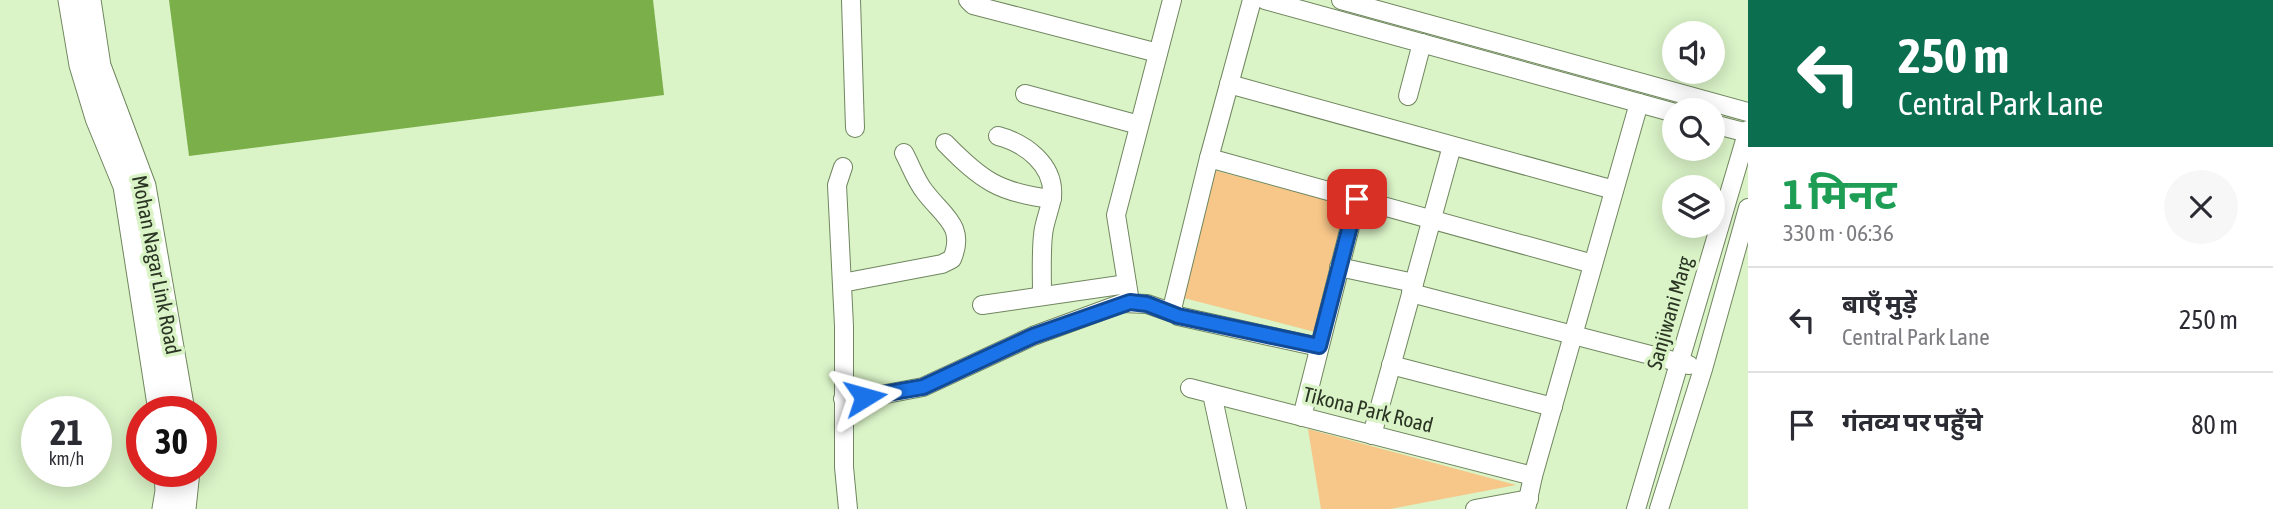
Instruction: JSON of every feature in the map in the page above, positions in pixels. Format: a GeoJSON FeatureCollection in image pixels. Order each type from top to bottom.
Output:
{"type":"FeatureCollection","features":[{"type":"Feature","properties":{"kind":"main road","name":"Mohan Nagar Link Road"},"geometry":{"type":"LineString","coordinates":[[70,0],[80,65],[97,118],[125,186],[158,396]]}},
{"type":"Feature","properties":{"kind":"main road","name":"Mohan Nagar Link Road"},"geometry":{"type":"LineString","coordinates":[[89,0],[99,66],[144,186],[180,396]]}},
{"type":"Feature","properties":{"kind":"main road"},"geometry":{"type":"LineString","coordinates":[[164,509],[167,487]]}},
{"type":"Feature","properties":{"kind":"main road"},"geometry":{"type":"LineString","coordinates":[[184,509],[186,487]]}},
{"type":"Feature","properties":{"kind":"street"},"geometry":{"type":"LineString","coordinates":[[851,0],[855,128]]}},
{"type":"Feature","properties":{"kind":"street"},"geometry":{"type":"LineString","coordinates":[[968,0],[973,5],[1158,53]]}},
{"type":"Feature","properties":{"kind":"street"},"geometry":{"type":"LineString","coordinates":[[1128,293],[1116,215],[1172,0]]}},
{"type":"Feature","properties":{"kind":"street"},"geometry":{"type":"LineString","coordinates":[[1173,313],[1172,302],[1252,0]]}},
{"type":"Feature","properties":{"kind":"street"},"geometry":{"type":"LineString","coordinates":[[1265,0],[1662,109]]}},
{"type":"Feature","properties":{"kind":"street"},"geometry":{"type":"LineString","coordinates":[[1341,0],[1748,112]]}},
{"type":"Feature","properties":{"kind":"street"},"geometry":{"type":"LineString","coordinates":[[1408,96],[1422,43]]}},
{"type":"Feature","properties":{"kind":"street"},"geometry":{"type":"LineString","coordinates":[[1229,85],[1614,190]]}},
{"type":"Feature","properties":{"kind":"street"},"geometry":{"type":"LineString","coordinates":[[1025,94],[1139,125]]}},
{"type":"Feature","properties":{"kind":"street"},"geometry":{"type":"LineString","coordinates":[[1475,509],[1528,504],[1639,103]]}},
{"type":"Feature","properties":{"kind":"street"},"geometry":{"type":"LineString","coordinates":[[1725,127],[1748,132]]}},
{"type":"Feature","properties":{"kind":"street","name":"Sanjiwani Marg"},"geometry":{"type":"LineString","coordinates":[[1636,509],[1748,132]]}},
{"type":"Feature","properties":{"kind":"street"},"geometry":{"type":"LineString","coordinates":[[998,136],[1011,139],[1036,156],[1052,185],[1052,199],[1043,235],[1042,295]]}},
{"type":"Feature","properties":{"kind":"street"},"geometry":{"type":"LineString","coordinates":[[945,143],[970,168],[996,186],[1016,194],[1052,199]]}},
{"type":"Feature","properties":{"kind":"street"},"geometry":{"type":"LineString","coordinates":[[1372,435],[1452,146]]}},
{"type":"Feature","properties":{"kind":"street"},"geometry":{"type":"LineString","coordinates":[[842,283],[948,263],[952,259],[956,247],[954,227],[921,187],[904,153]]}},
{"type":"Feature","properties":{"kind":"street"},"geometry":{"type":"LineString","coordinates":[[1209,158],[1593,264]]}},
{"type":"Feature","properties":{"kind":"street"},"geometry":{"type":"LineString","coordinates":[[843,167],[837,185],[842,283],[844,467],[848,509]]}},
{"type":"Feature","properties":{"kind":"street"},"geometry":{"type":"LineString","coordinates":[[1302,417],[1357,199]]}},
{"type":"Feature","properties":{"kind":"street"},"geometry":{"type":"LineString","coordinates":[[1659,509],[1747,215]]}},
{"type":"Feature","properties":{"kind":"street"},"geometry":{"type":"LineString","coordinates":[[1339,267],[1573,336],[1703,369]]}},
{"type":"Feature","properties":{"kind":"street"},"geometry":{"type":"LineString","coordinates":[[843,399],[923,387],[1128,293]]}},
{"type":"Feature","properties":{"kind":"street"},"geometry":{"type":"LineString","coordinates":[[982,305],[1042,295],[1128,293],[1147,304],[1173,313],[1319,346]]}},
{"type":"Feature","properties":{"kind":"street"},"geometry":{"type":"LineString","coordinates":[[1391,365],[1553,407]]}},
{"type":"Feature","properties":{"kind":"street","name":"Tikona Park Road"},"geometry":{"type":"LineString","coordinates":[[1190,388],[1534,476]]}},
{"type":"Feature","properties":{"kind":"street"},"geometry":{"type":"LineString","coordinates":[[1212,394],[1237,509]]}},
{"type":"Feature","properties":{"kind":"shaded area"},"geometry":{"type":"Polygon","coordinates":[[[169,0],[653,0],[664,95],[189,156],[169,0]]]}},
{"type":"Feature","properties":{"kind":"shaded area"},"geometry":{"type":"Polygon","coordinates":[[[1213,170],[1349,206],[1315,332],[1180,297],[1213,170]]]}},
{"type":"Feature","properties":{"kind":"shaded area"},"geometry":{"type":"Polygon","coordinates":[[[1308,429],[1516,485],[1390,509],[1321,509],[1308,429]]]}},
{"type":"Feature","properties":{"kind":"route"},"geometry":{"type":"LineString","coordinates":[[865,397],[923,387],[1033,336],[1130,302],[1147,304],[1178,316],[1319,346],[1357,199]]}}]}
